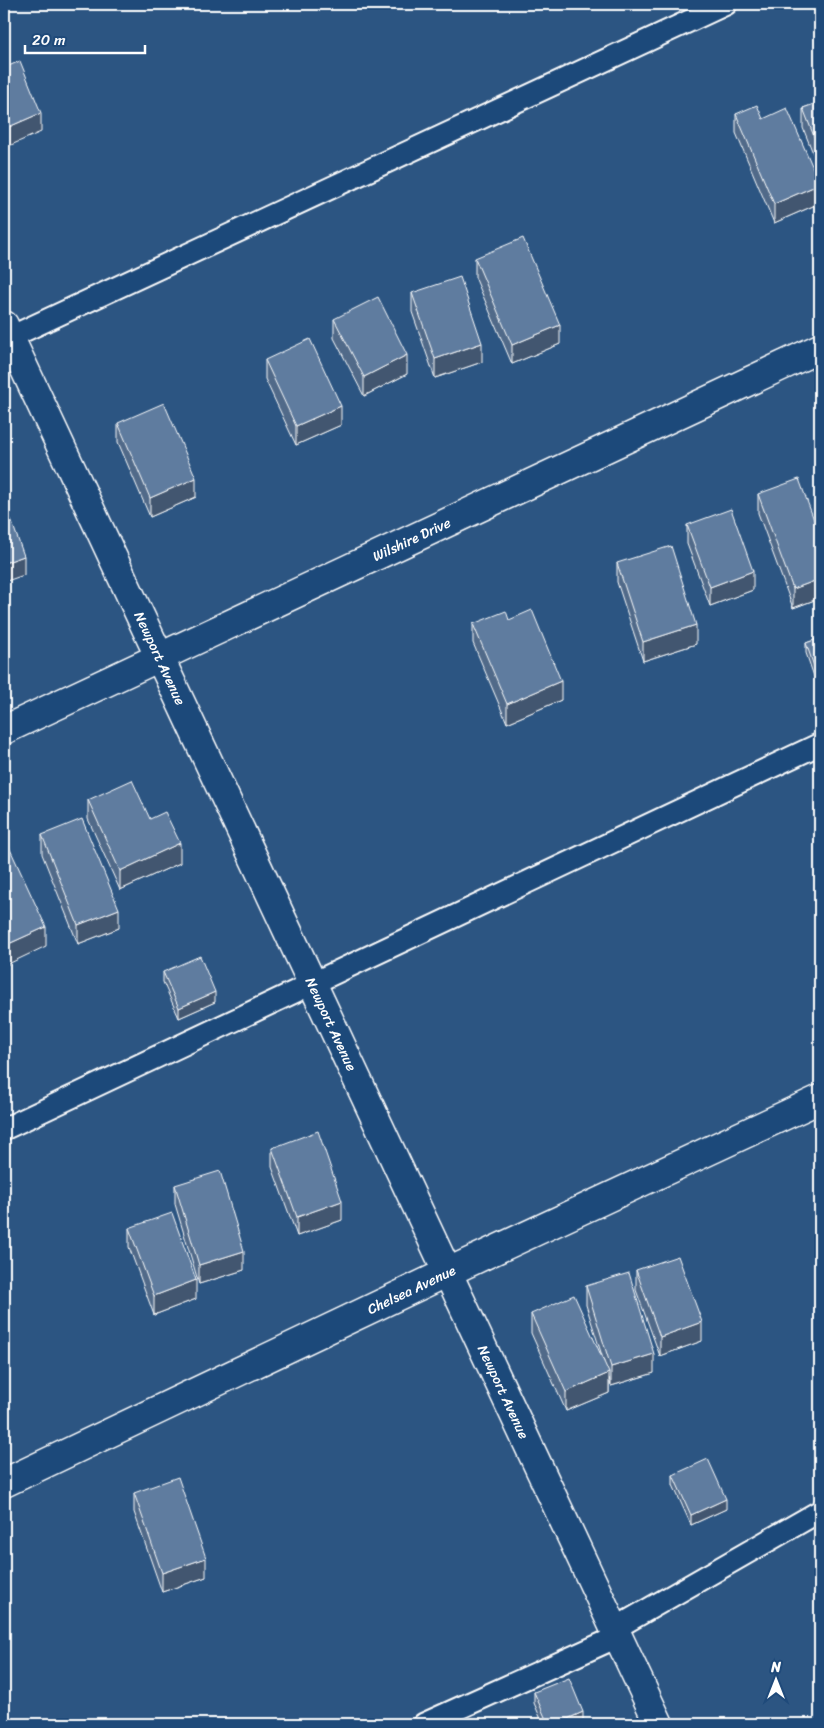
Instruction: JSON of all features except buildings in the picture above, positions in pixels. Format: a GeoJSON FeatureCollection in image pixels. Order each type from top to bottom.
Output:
{"type":"FeatureCollection","features":[{"type":"Feature","properties":{"kind":"street","name":"Newport Avenue"},"geometry":{"type":"LineString","coordinates":[[6,334],[659,1724]]}},
{"type":"Feature","properties":{"kind":"street","name":"Wilshire Drive"},"geometry":{"type":"LineString","coordinates":[[4,730],[820,348]]}},
{"type":"Feature","properties":{"kind":"street","name":"Chelsea Avenue"},"geometry":{"type":"LineString","coordinates":[[4,1483],[446,1273],[820,1099]]}},
{"type":"Feature","properties":{"kind":"lane"},"geometry":{"type":"LineString","coordinates":[[6,334],[726,4]]}},
{"type":"Feature","properties":{"kind":"lane"},"geometry":{"type":"LineString","coordinates":[[4,1129],[820,744]]}},
{"type":"Feature","properties":{"kind":"lane"},"geometry":{"type":"LineString","coordinates":[[424,1724],[616,1633],[820,1511]]}}]}
